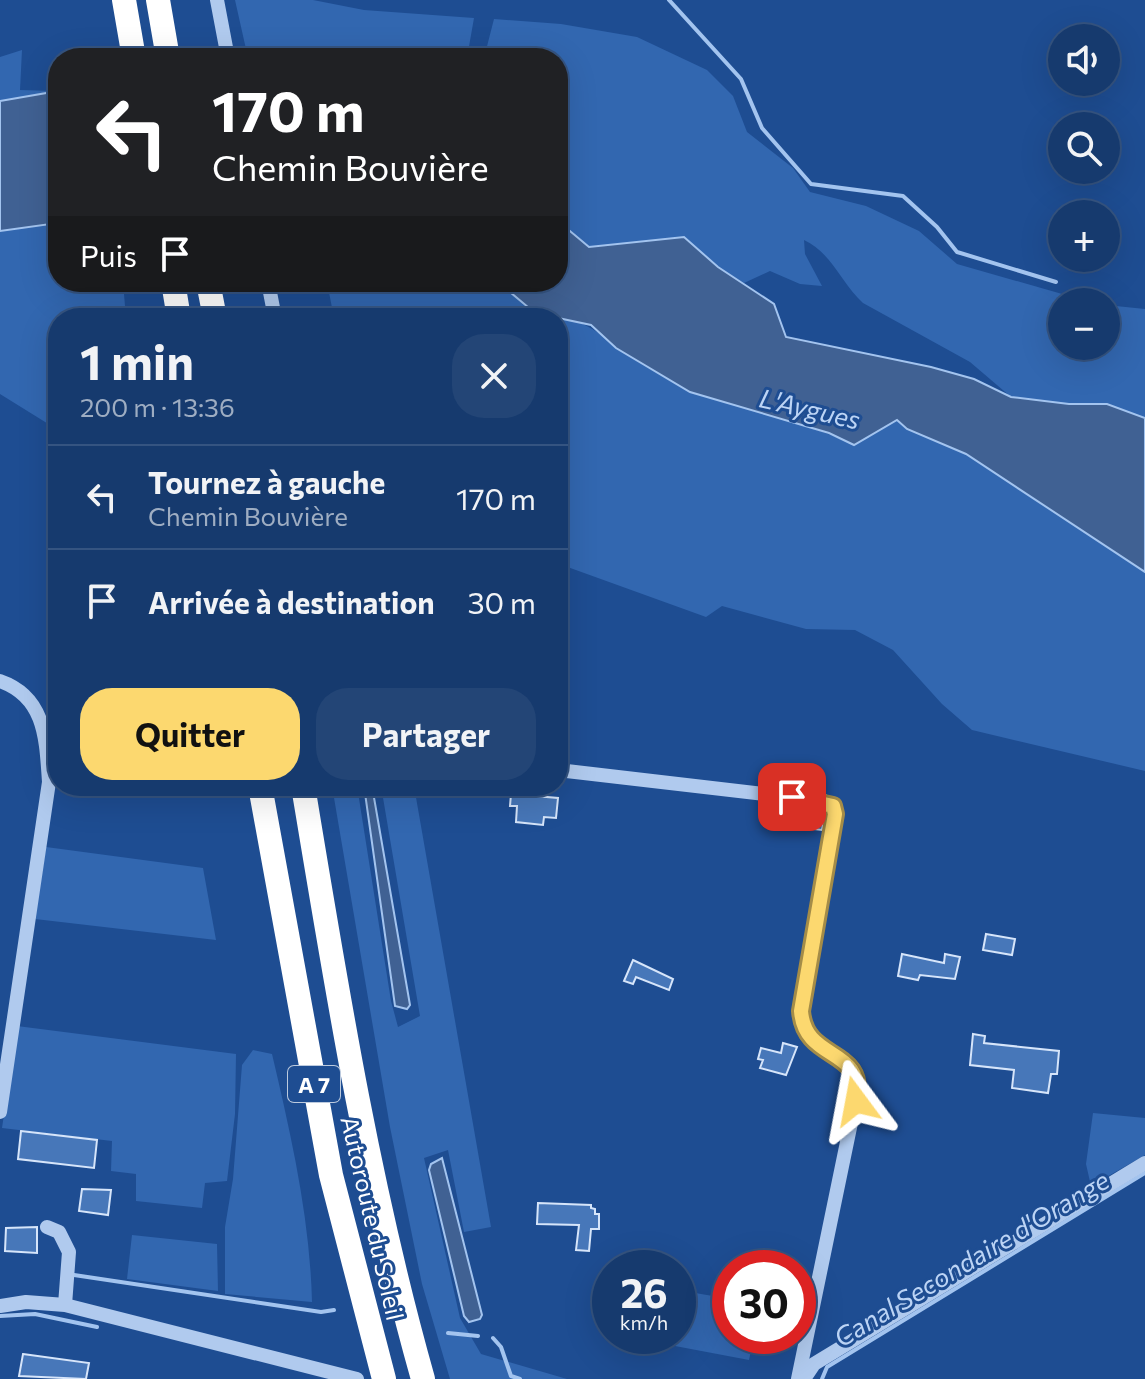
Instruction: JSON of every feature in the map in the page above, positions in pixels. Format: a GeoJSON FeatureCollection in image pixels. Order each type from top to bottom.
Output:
{"type":"FeatureCollection","features":[{"type":"Feature","properties":{"kind":"highway"},"geometry":{"type":"LineString","coordinates":[[124,0],[132,48]]}},
{"type":"Feature","properties":{"kind":"highway"},"geometry":{"type":"LineString","coordinates":[[158,0],[166,48]]}},
{"type":"Feature","properties":{"kind":"highway","name":"Autoroute du Soleil"},"geometry":{"type":"LineString","coordinates":[[262,796],[331,1175],[384,1379]]}},
{"type":"Feature","properties":{"kind":"highway","name":"Autoroute du Soleil"},"geometry":{"type":"LineString","coordinates":[[305,796],[365,1141],[387,1246],[423,1379]]}},
{"type":"Feature","properties":{"kind":"street"},"geometry":{"type":"LineString","coordinates":[[217,0],[226,48]]}},
{"type":"Feature","properties":{"kind":"street"},"geometry":{"type":"LineString","coordinates":[[0,681],[28,695],[37,711],[48,772]]}},
{"type":"Feature","properties":{"kind":"street"},"geometry":{"type":"LineString","coordinates":[[568,771],[824,801],[833,806],[835,814],[801,1011],[802,1024],[807,1036],[849,1066],[859,1084],[801,1379]]}},
{"type":"Feature","properties":{"kind":"street"},"geometry":{"type":"LineString","coordinates":[[0,1112],[48,789]]}},
{"type":"Feature","properties":{"kind":"street"},"geometry":{"type":"LineString","coordinates":[[801,1379],[814,1364],[1145,1163]]}},
{"type":"Feature","properties":{"kind":"street"},"geometry":{"type":"LineString","coordinates":[[47,1227],[59,1232],[69,1252],[65,1305]]}},
{"type":"Feature","properties":{"kind":"street"},"geometry":{"type":"LineString","coordinates":[[0,1306],[26,1302],[65,1305],[351,1378]]}},
{"type":"Feature","properties":{"kind":"shaded area"},"geometry":{"type":"Polygon","coordinates":[[[235,0],[313,0],[364,10],[474,18],[469,48],[246,48],[235,0]]]}},
{"type":"Feature","properties":{"kind":"shaded area"},"geometry":{"type":"Polygon","coordinates":[[[494,19],[561,24],[637,37],[707,70],[733,96],[747,132],[793,168],[810,192],[866,206],[919,231],[957,264],[1048,290],[1048,360],[1120,360],[1120,306],[1145,309],[1145,418],[1107,404],[1069,404],[1011,397],[970,362],[863,303],[822,252],[804,240],[805,254],[822,286],[800,284],[770,271],[744,283],[718,267],[684,237],[589,247],[568,229],[568,48],[487,48],[494,19]]]}},
{"type":"Feature","properties":{"kind":"shaded area"},"geometry":{"type":"Polygon","coordinates":[[[22,50],[20,90],[48,92],[0,101],[0,57],[22,50]]]}},
{"type":"Feature","properties":{"kind":"shaded area"},"geometry":{"type":"Polygon","coordinates":[[[48,224],[48,292],[124,292],[125,308],[48,308],[48,424],[0,394],[0,231],[48,224]]]}},
{"type":"Feature","properties":{"kind":"shaded area"},"geometry":{"type":"Polygon","coordinates":[[[329,292],[510,292],[529,308],[332,308],[329,292]]]}},
{"type":"Feature","properties":{"kind":"shaded area"},"geometry":{"type":"Polygon","coordinates":[[[568,318],[602,335],[642,364],[678,383],[854,445],[897,420],[907,429],[966,454],[1145,572],[1145,771],[972,730],[942,704],[893,650],[855,630],[806,629],[722,606],[706,617],[568,567],[568,318]]]}},
{"type":"Feature","properties":{"kind":"shaded area"},"geometry":{"type":"Polygon","coordinates":[[[334,796],[359,796],[391,1001],[398,1027],[420,1016],[383,796],[416,796],[491,1227],[464,1232],[448,1150],[424,1158],[460,1318],[481,1354],[567,1379],[450,1379],[422,1284],[390,1127],[334,796]]]}},
{"type":"Feature","properties":{"kind":"shaded area"},"geometry":{"type":"Polygon","coordinates":[[[46,847],[203,868],[216,940],[35,919],[46,847]]]}},
{"type":"Feature","properties":{"kind":"shaded area"},"geometry":{"type":"Polygon","coordinates":[[[17,1026],[236,1054],[235,1114],[227,1181],[205,1183],[202,1208],[136,1201],[136,1174],[111,1171],[112,1141],[2,1128],[17,1026]]]}},
{"type":"Feature","properties":{"kind":"shaded area"},"geometry":{"type":"Polygon","coordinates":[[[253,1050],[272,1054],[308,1239],[312,1302],[225,1294],[225,1227],[233,1179],[242,1065],[253,1050]]]}},
{"type":"Feature","properties":{"kind":"shaded area"},"geometry":{"type":"Polygon","coordinates":[[[1093,1113],[1145,1118],[1145,1155],[1091,1186],[1086,1164],[1093,1113]]]}},
{"type":"Feature","properties":{"kind":"shaded area"},"geometry":{"type":"Polygon","coordinates":[[[132,1235],[217,1244],[218,1291],[127,1279],[132,1235]]]}},
{"type":"Feature","properties":{"kind":"shaded area"},"geometry":{"type":"Polygon","coordinates":[[[696,1293],[712,1296],[712,1353],[696,1350],[696,1293]]]}},
{"type":"Feature","properties":{"kind":"shaded area"},"geometry":{"type":"Polygon","coordinates":[[[717,1354],[750,1354],[749,1360],[717,1354]]]}},
{"type":"Feature","properties":{"kind":"water"},"geometry":{"type":"Polygon","coordinates":[[[48,93],[48,224],[0,231],[0,101],[48,93]]]}},
{"type":"Feature","properties":{"kind":"water","name":"L'Aygues"},"geometry":{"type":"Polygon","coordinates":[[[568,229],[589,247],[684,237],[718,267],[774,304],[786,337],[931,367],[974,379],[1011,397],[1069,404],[1107,404],[1145,418],[1145,572],[966,454],[907,429],[897,420],[854,445],[829,433],[690,392],[616,348],[591,325],[568,320],[568,308],[529,308],[510,292],[568,292],[568,229]]]}},
{"type":"Feature","properties":{"kind":"water"},"geometry":{"type":"Polygon","coordinates":[[[365,796],[374,796],[410,1005],[407,1009],[395,1006],[365,796]]]}},
{"type":"Feature","properties":{"kind":"water"},"geometry":{"type":"Polygon","coordinates":[[[442,1158],[482,1315],[480,1319],[469,1322],[464,1316],[429,1170],[431,1164],[442,1158]]]}},
{"type":"Feature","properties":{"kind":"building"},"geometry":{"type":"Polygon","coordinates":[[[511,796],[558,798],[556,818],[544,817],[543,825],[516,822],[517,806],[510,806],[511,796]]]}},
{"type":"Feature","properties":{"kind":"building"},"geometry":{"type":"Polygon","coordinates":[[[771,805],[821,811],[825,814],[822,830],[769,824],[771,805]]]}},
{"type":"Feature","properties":{"kind":"building"},"geometry":{"type":"Polygon","coordinates":[[[986,934],[1015,939],[1012,955],[983,950],[986,934]]]}},
{"type":"Feature","properties":{"kind":"building"},"geometry":{"type":"Polygon","coordinates":[[[902,954],[944,963],[945,954],[960,957],[955,979],[920,975],[918,980],[898,976],[902,954]]]}},
{"type":"Feature","properties":{"kind":"building"},"geometry":{"type":"Polygon","coordinates":[[[633,960],[673,979],[669,990],[636,977],[633,984],[624,981],[633,960]]]}},
{"type":"Feature","properties":{"kind":"building"},"geometry":{"type":"Polygon","coordinates":[[[973,1034],[985,1036],[984,1043],[1059,1051],[1057,1074],[1051,1074],[1048,1093],[1012,1088],[1014,1070],[970,1065],[973,1034]]]}},
{"type":"Feature","properties":{"kind":"building"},"geometry":{"type":"Polygon","coordinates":[[[783,1043],[797,1047],[786,1075],[760,1068],[763,1060],[758,1059],[761,1048],[781,1053],[783,1043]]]}},
{"type":"Feature","properties":{"kind":"building"},"geometry":{"type":"Polygon","coordinates":[[[21,1131],[97,1140],[94,1168],[18,1159],[21,1131]]]}},
{"type":"Feature","properties":{"kind":"building"},"geometry":{"type":"Polygon","coordinates":[[[82,1189],[111,1190],[108,1215],[79,1211],[82,1189]]]}},
{"type":"Feature","properties":{"kind":"building"},"geometry":{"type":"Polygon","coordinates":[[[538,1203],[591,1205],[595,1214],[599,1214],[599,1229],[591,1229],[589,1251],[576,1250],[579,1225],[537,1224],[538,1203]]]}},
{"type":"Feature","properties":{"kind":"building"},"geometry":{"type":"Polygon","coordinates":[[[37,1227],[37,1253],[5,1251],[6,1228],[37,1227]]]}},
{"type":"Feature","properties":{"kind":"building"},"geometry":{"type":"Polygon","coordinates":[[[23,1354],[89,1363],[86,1379],[19,1376],[23,1354]]]}},
{"type":"Feature","properties":{"kind":"waterway"},"geometry":{"type":"LineString","coordinates":[[669,0],[741,79],[762,128],[811,184],[903,196],[937,227],[957,252],[1056,282]]}},
{"type":"Feature","properties":{"kind":"waterway","name":"Canal Secondaire d'Orange"},"geometry":{"type":"LineString","coordinates":[[822,1379],[827,1367],[1145,1173]]}},
{"type":"Feature","properties":{"kind":"waterway"},"geometry":{"type":"LineString","coordinates":[[74,1275],[321,1312],[334,1310]]}},
{"type":"Feature","properties":{"kind":"waterway"},"geometry":{"type":"LineString","coordinates":[[0,1316],[35,1314],[97,1327]]}},
{"type":"Feature","properties":{"kind":"waterway","name":"Canal Secondaire d'Orange"},"geometry":{"type":"LineString","coordinates":[[448,1333],[478,1336]]}},
{"type":"Feature","properties":{"kind":"waterway","name":"Canal Secondaire d'Orange"},"geometry":{"type":"LineString","coordinates":[[493,1338],[501,1347],[511,1376],[520,1379]]}},
{"type":"Feature","properties":{"kind":"route"},"geometry":{"type":"LineString","coordinates":[[792,797],[824,801],[833,806],[835,814],[801,1011],[807,1036],[856,1074],[859,1084],[856,1101]]}}]}
